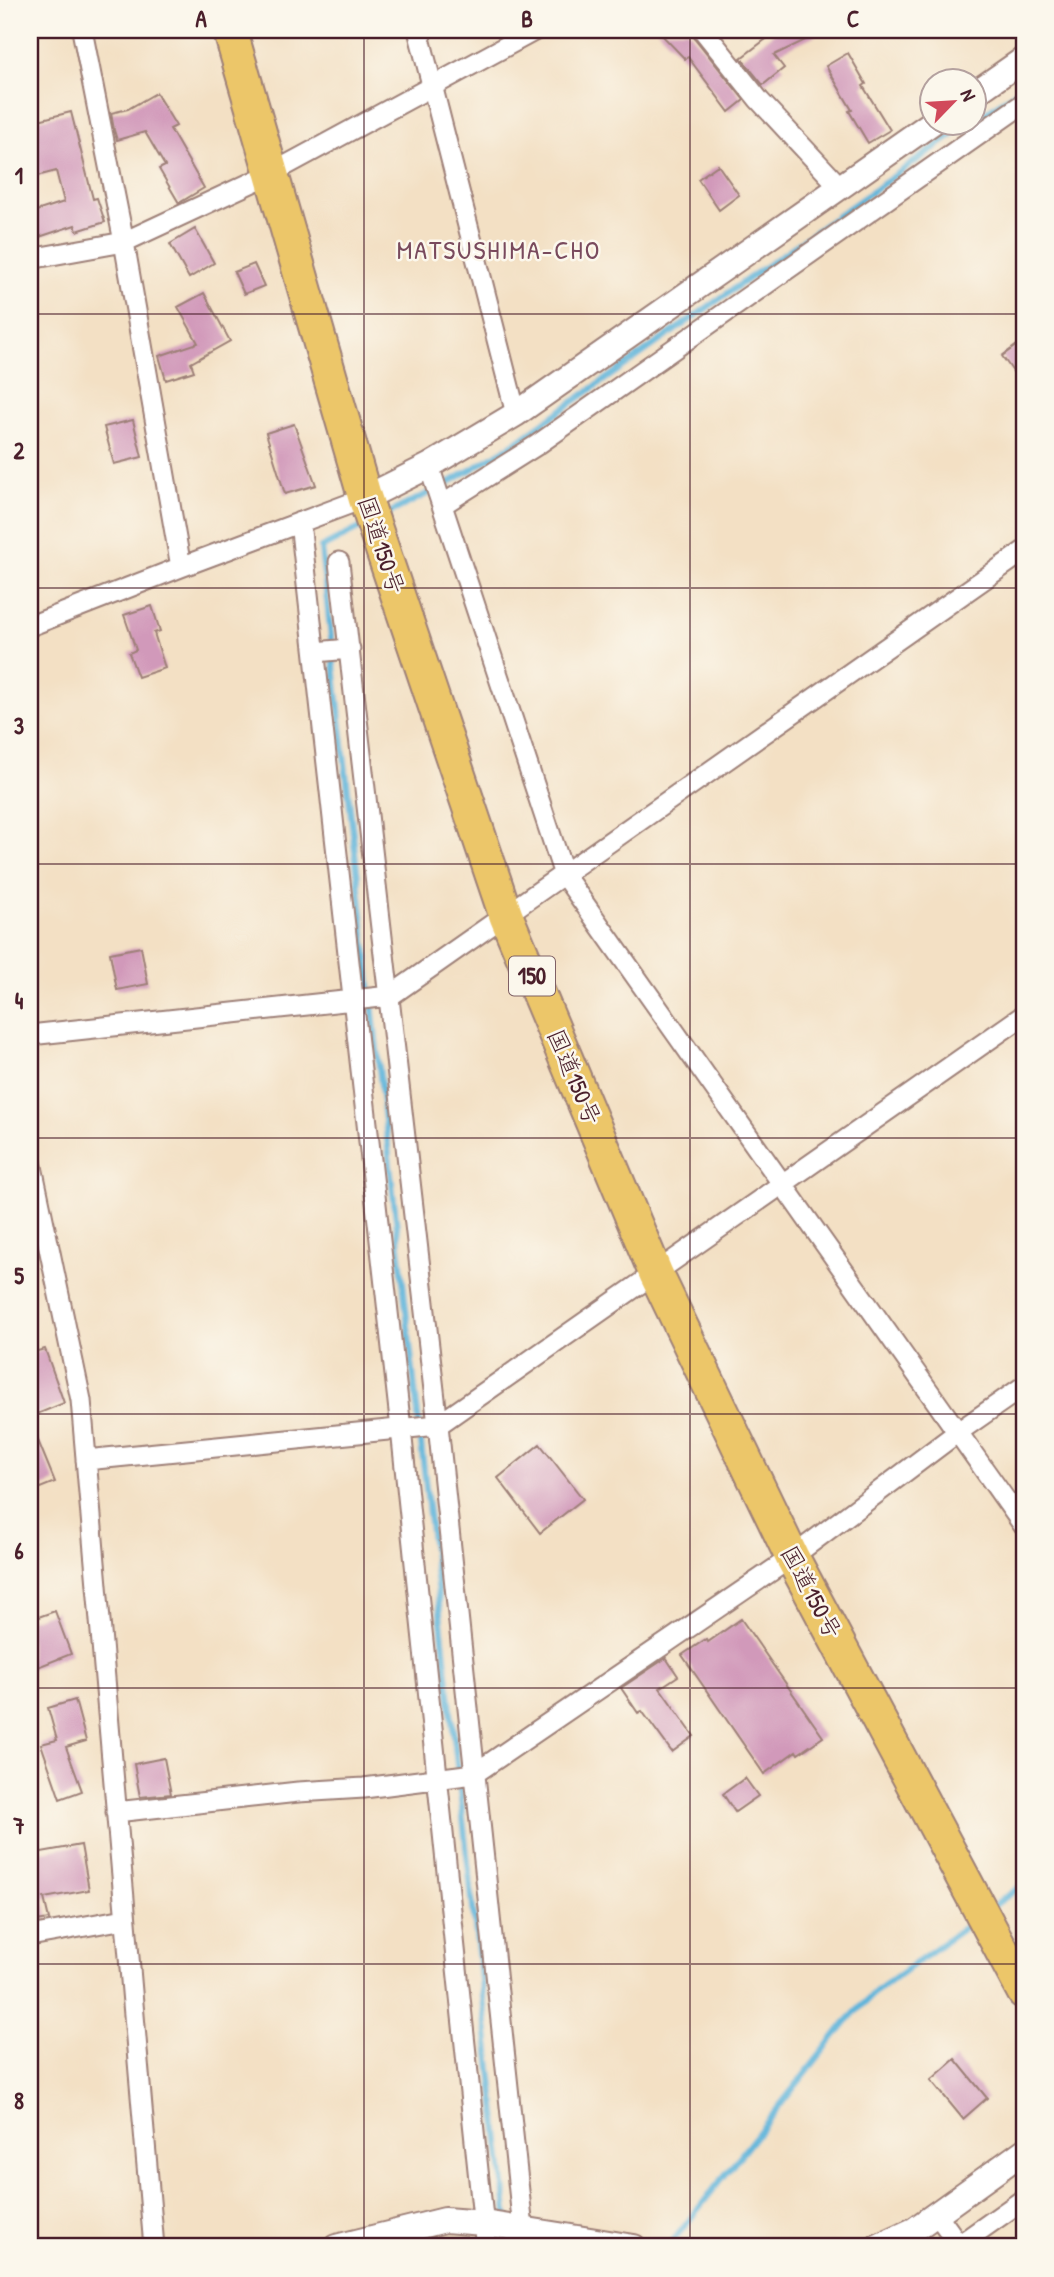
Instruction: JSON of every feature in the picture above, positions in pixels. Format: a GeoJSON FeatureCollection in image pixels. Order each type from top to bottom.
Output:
{"type":"FeatureCollection","features":[{"type":"Feature","properties":{"kind":"highway","name":"国道150号"},"geometry":{"type":"LineString","coordinates":[[229,30],[365,498],[506,916],[656,1274],[792,1557],[1024,1991]]}},
{"type":"Feature","properties":{"kind":"street"},"geometry":{"type":"LineString","coordinates":[[82,30],[124,242],[181,567]]}},
{"type":"Feature","properties":{"kind":"street"},"geometry":{"type":"LineString","coordinates":[[418,30],[516,414]]}},
{"type":"Feature","properties":{"kind":"street"},"geometry":{"type":"LineString","coordinates":[[30,259],[124,242],[272,173],[536,30]]}},
{"type":"Feature","properties":{"kind":"street"},"geometry":{"type":"LineString","coordinates":[[703,30],[759,100],[840,187]]}},
{"type":"Feature","properties":{"kind":"street"},"geometry":{"type":"LineString","coordinates":[[988,84],[1024,59]]}},
{"type":"Feature","properties":{"kind":"street"},"geometry":{"type":"LineString","coordinates":[[442,505],[537,445],[1024,103]]}},
{"type":"Feature","properties":{"kind":"street"},"geometry":{"type":"LineString","coordinates":[[30,626],[365,498],[429,466],[516,414],[918,132]]}},
{"type":"Feature","properties":{"kind":"street"},"geometry":{"type":"LineString","coordinates":[[429,466],[564,875],[1024,1526]]}},
{"type":"Feature","properties":{"kind":"street"},"geometry":{"type":"LineString","coordinates":[[300,522],[401,1429],[485,2235]]}},
{"type":"Feature","properties":{"kind":"street"},"geometry":{"type":"LineString","coordinates":[[30,1035],[390,996],[1024,551]]}},
{"type":"Feature","properties":{"kind":"street"},"geometry":{"type":"LineString","coordinates":[[340,562],[438,1425],[523,2229]]}},
{"type":"Feature","properties":{"kind":"street"},"geometry":{"type":"LineString","coordinates":[[315,652],[350,649]]}},
{"type":"Feature","properties":{"kind":"street"},"geometry":{"type":"LineString","coordinates":[[86,1460],[438,1425],[1024,1015]]}},
{"type":"Feature","properties":{"kind":"street"},"geometry":{"type":"LineString","coordinates":[[30,1157],[76,1368],[154,2247]]}},
{"type":"Feature","properties":{"kind":"street"},"geometry":{"type":"LineString","coordinates":[[116,1812],[364,1788],[474,1774],[792,1557],[1024,1385]]}},
{"type":"Feature","properties":{"kind":"street"},"geometry":{"type":"LineString","coordinates":[[30,1936],[125,1919]]}},
{"type":"Feature","properties":{"kind":"street"},"geometry":{"type":"LineString","coordinates":[[877,2247],[914,2230],[1024,2151]]}},
{"type":"Feature","properties":{"kind":"street"},"geometry":{"type":"LineString","coordinates":[[936,2213],[959,2245],[1024,2199]]}},
{"type":"Feature","properties":{"kind":"street"},"geometry":{"type":"LineString","coordinates":[[336,2247],[445,2220],[485,2235],[523,2229],[634,2247]]}},
{"type":"Feature","properties":{"kind":"building"},"geometry":{"type":"Polygon","coordinates":[[[657,30],[688,30],[744,100],[729,112],[688,57],[685,59],[657,30]]]}},
{"type":"Feature","properties":{"kind":"building"},"geometry":{"type":"Polygon","coordinates":[[[778,30],[826,30],[774,55],[784,68],[763,85],[741,58],[778,30]]]}},
{"type":"Feature","properties":{"kind":"building"},"geometry":{"type":"Polygon","coordinates":[[[848,53],[866,84],[863,86],[890,130],[868,143],[826,66],[848,53]]]}},
{"type":"Feature","properties":{"kind":"building"},"geometry":{"type":"Polygon","coordinates":[[[156,93],[176,126],[170,129],[204,188],[179,203],[159,169],[165,166],[145,132],[117,140],[114,130],[111,113],[128,109],[156,93]]]}},
{"type":"Feature","properties":{"kind":"building"},"geometry":{"type":"Polygon","coordinates":[[[71,112],[93,199],[97,198],[105,222],[77,231],[75,225],[30,240],[30,213],[64,202],[56,171],[30,178],[30,152],[35,151],[30,122],[71,112]]]}},
{"type":"Feature","properties":{"kind":"building"},"geometry":{"type":"Polygon","coordinates":[[[718,165],[739,195],[719,210],[698,179],[718,165]]]}},
{"type":"Feature","properties":{"kind":"building"},"geometry":{"type":"Polygon","coordinates":[[[195,229],[214,263],[189,278],[170,244],[195,229]]]}},
{"type":"Feature","properties":{"kind":"building"},"geometry":{"type":"Polygon","coordinates":[[[254,264],[264,286],[244,294],[234,272],[254,264]]]}},
{"type":"Feature","properties":{"kind":"building"},"geometry":{"type":"Polygon","coordinates":[[[204,293],[230,341],[191,363],[194,371],[166,380],[159,356],[198,343],[178,307],[204,293]]]}},
{"type":"Feature","properties":{"kind":"building"},"geometry":{"type":"Polygon","coordinates":[[[1024,340],[1024,387],[1002,356],[1024,340]]]}},
{"type":"Feature","properties":{"kind":"building"},"geometry":{"type":"Polygon","coordinates":[[[133,420],[142,457],[114,464],[104,427],[133,420]]]}},
{"type":"Feature","properties":{"kind":"building"},"geometry":{"type":"Polygon","coordinates":[[[294,424],[316,485],[285,494],[266,433],[294,424]]]}},
{"type":"Feature","properties":{"kind":"building"},"geometry":{"type":"Polygon","coordinates":[[[152,606],[160,631],[154,633],[165,668],[138,677],[129,653],[136,650],[124,615],[152,606]]]}},
{"type":"Feature","properties":{"kind":"building"},"geometry":{"type":"Polygon","coordinates":[[[141,947],[148,984],[117,990],[110,953],[141,947]]]}},
{"type":"Feature","properties":{"kind":"building"},"geometry":{"type":"Polygon","coordinates":[[[45,1349],[64,1403],[30,1417],[30,1353],[45,1349]]]}},
{"type":"Feature","properties":{"kind":"building"},"geometry":{"type":"Polygon","coordinates":[[[30,1421],[55,1482],[30,1492],[30,1421]]]}},
{"type":"Feature","properties":{"kind":"building"},"geometry":{"type":"Polygon","coordinates":[[[540,1444],[583,1499],[540,1533],[498,1478],[540,1444]]]}},
{"type":"Feature","properties":{"kind":"building"},"geometry":{"type":"Polygon","coordinates":[[[55,1611],[71,1654],[30,1670],[30,1620],[55,1611]]]}},
{"type":"Feature","properties":{"kind":"building"},"geometry":{"type":"Polygon","coordinates":[[[741,1619],[823,1737],[798,1754],[796,1751],[764,1774],[682,1655],[706,1639],[708,1642],[741,1619]]]}},
{"type":"Feature","properties":{"kind":"building"},"geometry":{"type":"Polygon","coordinates":[[[666,1658],[678,1676],[660,1688],[694,1736],[672,1752],[642,1711],[638,1713],[621,1688],[666,1658]]]}},
{"type":"Feature","properties":{"kind":"building"},"geometry":{"type":"Polygon","coordinates":[[[75,1700],[86,1741],[66,1747],[82,1791],[60,1799],[41,1744],[57,1740],[48,1708],[75,1700]]]}},
{"type":"Feature","properties":{"kind":"building"},"geometry":{"type":"Polygon","coordinates":[[[164,1758],[171,1794],[140,1797],[134,1764],[164,1758]]]}},
{"type":"Feature","properties":{"kind":"building"},"geometry":{"type":"Polygon","coordinates":[[[745,1778],[758,1796],[735,1812],[723,1794],[745,1778]]]}},
{"type":"Feature","properties":{"kind":"building"},"geometry":{"type":"Polygon","coordinates":[[[81,1845],[89,1890],[44,1898],[49,1919],[30,1922],[30,1854],[81,1845]]]}},
{"type":"Feature","properties":{"kind":"building"},"geometry":{"type":"Polygon","coordinates":[[[955,2059],[987,2098],[963,2119],[931,2080],[955,2059]]]}},
{"type":"Feature","properties":{"kind":"waterway"},"geometry":{"type":"LineString","coordinates":[[988,111],[1024,86]]}},
{"type":"Feature","properties":{"kind":"waterway"},"geometry":{"type":"LineString","coordinates":[[383,516],[445,485],[509,447],[951,136]]}},
{"type":"Feature","properties":{"kind":"waterway"},"geometry":{"type":"LineString","coordinates":[[364,526],[321,548],[508,2221]]}},
{"type":"Feature","properties":{"kind":"waterway"},"geometry":{"type":"LineString","coordinates":[[992,1907],[1024,1884]]}},
{"type":"Feature","properties":{"kind":"waterway"},"geometry":{"type":"LineString","coordinates":[[668,2247],[846,2022],[875,1992],[975,1920]]}},
{"type":"Feature","properties":{"kind":"waterway"},"geometry":{"type":"LineString","coordinates":[[509,2232],[510,2247]]}},
{"type":"Feature","properties":{"kind":"district","name":"MATSUSHIMA-CHO"},"geometry":{"type":"Point","coordinates":[499,250]}}]}
